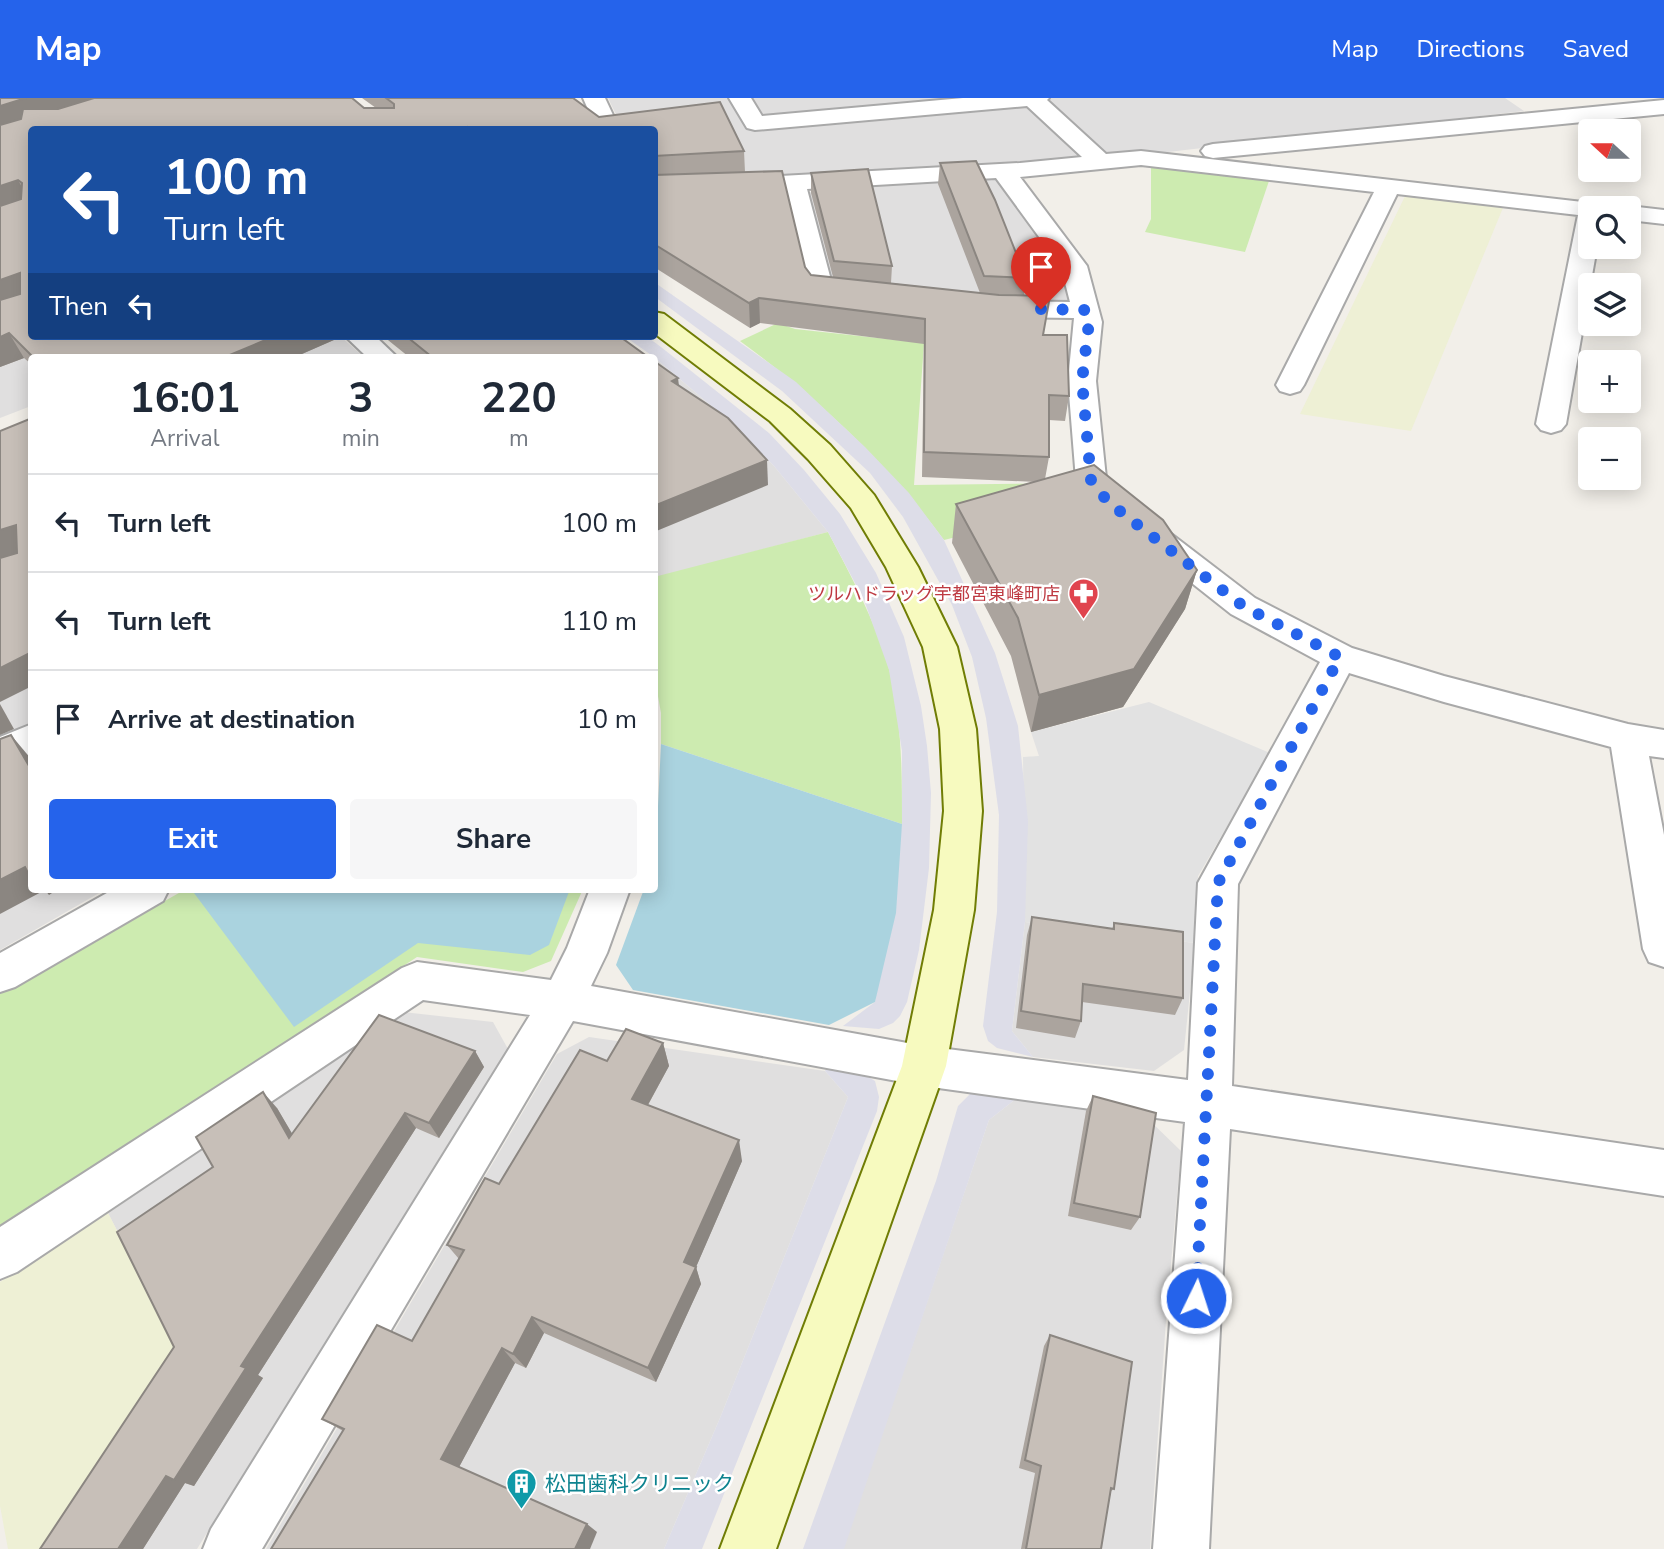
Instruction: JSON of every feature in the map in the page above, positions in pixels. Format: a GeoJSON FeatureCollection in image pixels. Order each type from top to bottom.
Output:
{"type":"FeatureCollection","features":[{"type":"Feature","properties":{"kind":"street"},"geometry":{"type":"LineString","coordinates":[[594,98],[607,126]]}},
{"type":"Feature","properties":{"kind":"street"},"geometry":{"type":"LineString","coordinates":[[740,98],[755,123],[866,106],[1038,98]]}},
{"type":"Feature","properties":{"kind":"street"},"geometry":{"type":"LineString","coordinates":[[1510,98],[1539,120]]}},
{"type":"Feature","properties":{"kind":"street"},"geometry":{"type":"LineString","coordinates":[[1033,99],[1101,162]]}},
{"type":"Feature","properties":{"kind":"street"},"geometry":{"type":"LineString","coordinates":[[658,190],[794,184],[1151,160],[1664,107]]}},
{"type":"Feature","properties":{"kind":"street"},"geometry":{"type":"LineString","coordinates":[[1151,160],[1578,208]]}},
{"type":"Feature","properties":{"kind":"street"},"geometry":{"type":"LineString","coordinates":[[1003,171],[1074,266],[1089,322],[1082,381],[1091,480],[1108,502],[1243,606],[1340,657],[1444,689],[1646,741],[1664,949]]}},
{"type":"Feature","properties":{"kind":"street"},"geometry":{"type":"LineString","coordinates":[[794,184],[821,291],[888,298]]}},
{"type":"Feature","properties":{"kind":"street"},"geometry":{"type":"LineString","coordinates":[[1290,385],[1389,186]]}},
{"type":"Feature","properties":{"kind":"street"},"geometry":{"type":"LineString","coordinates":[[1641,214],[1664,217]]}},
{"type":"Feature","properties":{"kind":"street"},"geometry":{"type":"LineString","coordinates":[[1551,424],[1582,259]]}},
{"type":"Feature","properties":{"kind":"street"},"geometry":{"type":"LineString","coordinates":[[969,306],[1086,310]]}},
{"type":"Feature","properties":{"kind":"street"},"geometry":{"type":"LineString","coordinates":[[658,323],[780,415],[819,452],[863,502],[902,567],[940,647],[958,729],[962,811],[954,910],[924,1066],[748,1549]]}},
{"type":"Feature","properties":{"kind":"street"},"geometry":{"type":"LineString","coordinates":[[364,340],[380,354]]}},
{"type":"Feature","properties":{"kind":"street"},"geometry":{"type":"LineString","coordinates":[[1181,1549],[1209,1104],[1218,883],[1340,657]]}},
{"type":"Feature","properties":{"kind":"street"},"geometry":{"type":"LineString","coordinates":[[0,754],[28,740]]}},
{"type":"Feature","properties":{"kind":"street"},"geometry":{"type":"LineString","coordinates":[[0,974],[142,893]]}},
{"type":"Feature","properties":{"kind":"street"},"geometry":{"type":"LineString","coordinates":[[231,1549],[562,1000],[586,953],[608,893]]}},
{"type":"Feature","properties":{"kind":"street"},"geometry":{"type":"LineString","coordinates":[[0,1255],[416,981],[562,1000],[924,1066],[1209,1104],[1664,1173]]}},
{"type":"Feature","properties":{"kind":"shaded area"},"geometry":{"type":"Polygon","coordinates":[[[608,98],[1505,98],[1524,111],[1133,156],[998,168],[658,185],[658,126],[622,126],[608,98]]]}},
{"type":"Feature","properties":{"kind":"shaded area"},"geometry":{"type":"Polygon","coordinates":[[[991,179],[1005,183],[1066,268],[1075,297],[1066,302],[1001,303],[830,283],[806,195],[815,189],[991,179]]]}},
{"type":"Feature","properties":{"kind":"shaded area"},"geometry":{"type":"Polygon","coordinates":[[[658,285],[796,382],[909,493],[944,540],[995,653],[1018,726],[1028,821],[1025,922],[1012,1031],[1033,1057],[997,1048],[988,1041],[983,1026],[997,912],[999,815],[986,718],[972,657],[952,605],[903,517],[870,473],[782,391],[658,299],[658,285]]]}},
{"type":"Feature","properties":{"kind":"shaded area"},"geometry":{"type":"Polygon","coordinates":[[[0,327],[28,335],[28,340],[32,340],[32,354],[28,354],[28,407],[0,418],[0,327]]]}},
{"type":"Feature","properties":{"kind":"shaded area"},"geometry":{"type":"Polygon","coordinates":[[[262,340],[345,340],[361,354],[227,354],[262,340]]]}},
{"type":"Feature","properties":{"kind":"shaded area"},"geometry":{"type":"Polygon","coordinates":[[[630,340],[651,340],[661,347],[769,433],[804,470],[840,514],[876,573],[904,637],[921,706],[927,746],[931,793],[929,868],[919,950],[907,1002],[893,1023],[879,1029],[843,1026],[875,1002],[902,824],[902,751],[889,670],[864,600],[828,532],[774,466],[736,427],[658,360],[658,354],[650,354],[630,340]]]}},
{"type":"Feature","properties":{"kind":"shaded area"},"geometry":{"type":"Polygon","coordinates":[[[658,361],[736,427],[774,466],[828,532],[658,577],[658,361]]]}},
{"type":"Feature","properties":{"kind":"shaded area"},"geometry":{"type":"Polygon","coordinates":[[[28,578],[28,724],[0,738],[0,591],[28,578]]]}},
{"type":"Feature","properties":{"kind":"shaded area"},"geometry":{"type":"Polygon","coordinates":[[[1149,702],[1270,753],[1198,876],[1195,943],[1025,922],[1023,757],[1039,756],[1031,732],[1149,702]]]}},
{"type":"Feature","properties":{"kind":"shaded area"},"geometry":{"type":"Polygon","coordinates":[[[28,755],[28,893],[99,893],[0,950],[0,769],[28,755]]]}},
{"type":"Feature","properties":{"kind":"shaded area"},"geometry":{"type":"Polygon","coordinates":[[[1025,922],[1195,943],[1184,1050],[1154,1071],[1033,1057],[1012,1031],[1025,922]]]}},
{"type":"Feature","properties":{"kind":"shaded area"},"geometry":{"type":"Polygon","coordinates":[[[403,1012],[493,1022],[508,1049],[197,1549],[59,1549],[184,1361],[108,1213],[403,1012]]]}},
{"type":"Feature","properties":{"kind":"shaded area"},"geometry":{"type":"Polygon","coordinates":[[[589,1037],[825,1071],[848,1097],[720,1418],[664,1549],[266,1549],[557,1054],[589,1037]]]}},
{"type":"Feature","properties":{"kind":"shaded area"},"geometry":{"type":"Polygon","coordinates":[[[828,1064],[865,1075],[875,1081],[879,1097],[877,1111],[702,1549],[664,1549],[720,1418],[848,1097],[825,1071],[828,1064]]]}},
{"type":"Feature","properties":{"kind":"shaded area"},"geometry":{"type":"Polygon","coordinates":[[[979,1091],[1021,1095],[989,1120],[844,1549],[803,1549],[936,1181],[958,1106],[970,1094],[979,1091]]]}},
{"type":"Feature","properties":{"kind":"shaded area"},"geometry":{"type":"Polygon","coordinates":[[[1021,1095],[1146,1117],[1181,1151],[1150,1549],[843,1549],[989,1120],[1021,1095]]]}},
{"type":"Feature","properties":{"kind":"green space"},"geometry":{"type":"Polygon","coordinates":[[[1151,165],[1270,178],[1245,252],[1145,232],[1151,219],[1151,165]]]}},
{"type":"Feature","properties":{"kind":"green space"},"geometry":{"type":"Polygon","coordinates":[[[1407,192],[1505,203],[1411,431],[1300,414],[1407,192]]]}},
{"type":"Feature","properties":{"kind":"green space"},"geometry":{"type":"Polygon","coordinates":[[[778,323],[795,329],[924,343],[914,485],[1079,483],[1094,503],[944,540],[899,484],[850,433],[740,341],[778,323]]]}},
{"type":"Feature","properties":{"kind":"green space"},"geometry":{"type":"Polygon","coordinates":[[[828,532],[870,616],[889,669],[899,726],[902,824],[661,744],[658,696],[658,576],[828,532]]]}},
{"type":"Feature","properties":{"kind":"green space"},"geometry":{"type":"Polygon","coordinates":[[[179,893],[581,893],[551,961],[523,972],[417,957],[0,1232],[0,994],[179,893]]]}},
{"type":"Feature","properties":{"kind":"green space"},"geometry":{"type":"Polygon","coordinates":[[[108,1213],[184,1361],[60,1549],[8,1549],[0,1506],[0,1282],[108,1213]]]}},
{"type":"Feature","properties":{"kind":"water"},"geometry":{"type":"Polygon","coordinates":[[[661,744],[902,824],[896,913],[875,1002],[829,1025],[633,990],[616,965],[643,893],[658,893],[661,744]]]}},
{"type":"Feature","properties":{"kind":"water"},"geometry":{"type":"Polygon","coordinates":[[[194,893],[568,893],[549,945],[530,955],[418,943],[294,1027],[194,893]]]}},
{"type":"Feature","properties":{"kind":"building"},"geometry":{"type":"Polygon","coordinates":[[[0,98],[26,98],[0,106],[0,98]]]}},
{"type":"Feature","properties":{"kind":"building"},"geometry":{"type":"Polygon","coordinates":[[[94,98],[352,98],[364,108],[394,108],[394,104],[386,98],[573,98],[599,117],[720,102],[744,151],[658,156],[658,126],[28,126],[28,340],[265,340],[232,354],[30,354],[9,333],[0,337],[0,300],[20,294],[20,273],[0,280],[0,206],[21,199],[22,183],[18,180],[0,186],[0,125],[21,119],[23,109],[58,109],[94,98]]]}},
{"type":"Feature","properties":{"kind":"building"},"geometry":{"type":"Polygon","coordinates":[[[976,161],[995,200],[1026,278],[984,276],[940,163],[976,161]]]}},
{"type":"Feature","properties":{"kind":"building"},"geometry":{"type":"Polygon","coordinates":[[[868,169],[892,266],[834,261],[811,173],[868,169]]]}},
{"type":"Feature","properties":{"kind":"building"},"geometry":{"type":"Polygon","coordinates":[[[782,171],[805,267],[811,275],[999,295],[1050,296],[1043,335],[1067,335],[1069,396],[1049,395],[1049,457],[924,452],[925,319],[759,298],[749,303],[658,246],[658,175],[782,171]]]}},
{"type":"Feature","properties":{"kind":"building"},"geometry":{"type":"Polygon","coordinates":[[[411,340],[625,340],[644,354],[428,354],[411,340]]]}},
{"type":"Feature","properties":{"kind":"building"},"geometry":{"type":"Polygon","coordinates":[[[658,364],[678,378],[672,381],[728,418],[767,460],[658,504],[658,364]]]}},
{"type":"Feature","properties":{"kind":"building"},"geometry":{"type":"Polygon","coordinates":[[[28,420],[28,654],[0,668],[0,558],[17,553],[16,525],[0,530],[0,431],[28,420]]]}},
{"type":"Feature","properties":{"kind":"building","name":"ツルハドラッグ宇都宮東峰町店"},"geometry":{"type":"Polygon","coordinates":[[[1094,465],[1163,520],[1197,570],[1134,669],[1039,695],[1018,618],[956,504],[1094,465]]]}},
{"type":"Feature","properties":{"kind":"building"},"geometry":{"type":"Polygon","coordinates":[[[11,735],[28,764],[28,873],[25,867],[0,880],[0,739],[11,735]]]}},
{"type":"Feature","properties":{"kind":"building"},"geometry":{"type":"Polygon","coordinates":[[[1032,917],[1114,929],[1114,923],[1183,932],[1183,998],[1083,984],[1081,1021],[1021,1011],[1032,917]]]}},
{"type":"Feature","properties":{"kind":"building"},"geometry":{"type":"Polygon","coordinates":[[[379,1015],[475,1051],[429,1123],[405,1113],[241,1366],[246,1368],[174,1480],[166,1476],[118,1549],[40,1549],[174,1347],[117,1232],[213,1167],[196,1137],[263,1092],[289,1138],[379,1015]]]}},
{"type":"Feature","properties":{"kind":"building"},"geometry":{"type":"Polygon","coordinates":[[[626,1029],[663,1043],[632,1099],[739,1140],[684,1262],[696,1267],[648,1368],[532,1317],[513,1354],[502,1348],[441,1459],[587,1524],[575,1549],[271,1549],[344,1429],[322,1419],[377,1325],[412,1341],[464,1250],[447,1245],[485,1178],[499,1184],[580,1050],[607,1061],[626,1029]]]}},
{"type":"Feature","properties":{"kind":"building"},"geometry":{"type":"Polygon","coordinates":[[[1093,1096],[1156,1113],[1140,1217],[1074,1203],[1093,1096]]]}},
{"type":"Feature","properties":{"kind":"building"},"geometry":{"type":"Polygon","coordinates":[[[1050,1335],[1132,1362],[1114,1489],[1111,1488],[1101,1549],[1026,1549],[1041,1466],[1025,1460],[1050,1335]]]}},
{"type":"Feature","properties":{"kind":"place","name":"ツルハドラッグ宇都宮東峰町店"},"geometry":{"type":"Point","coordinates":[1083,621]}},
{"type":"Feature","properties":{"kind":"place","name":"松田歯科クリニック"},"geometry":{"type":"Point","coordinates":[522,1511]}},
{"type":"Feature","properties":{"kind":"route"},"geometry":{"type":"LineString","coordinates":[[1041,309],[1086,310],[1089,322],[1082,381],[1091,480],[1108,502],[1243,606],[1340,657],[1218,883],[1209,1104],[1196,1298]]}}]}
